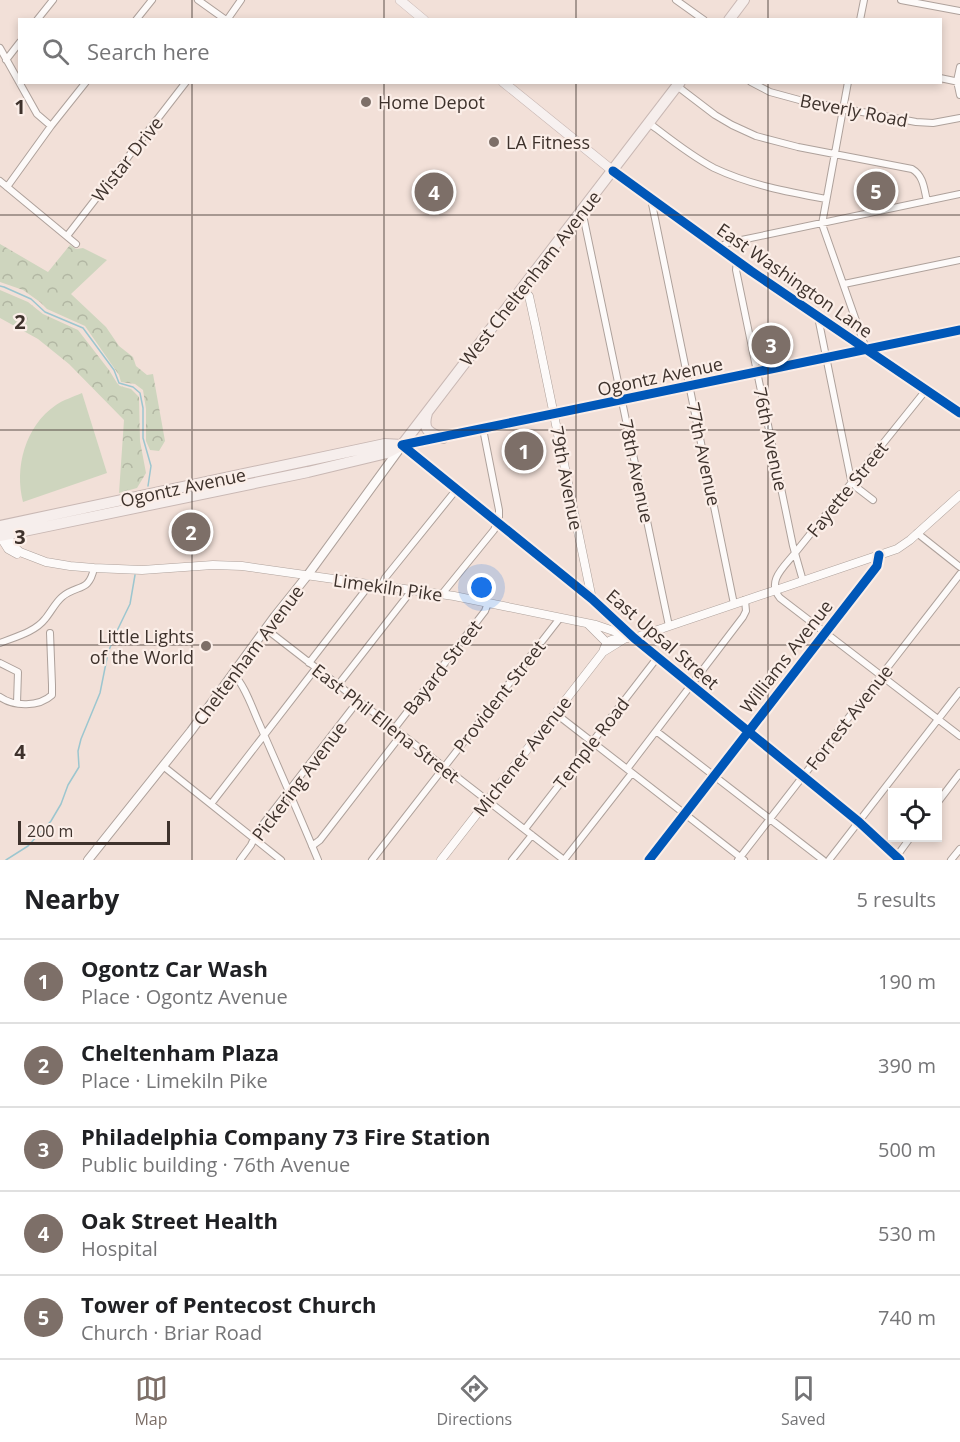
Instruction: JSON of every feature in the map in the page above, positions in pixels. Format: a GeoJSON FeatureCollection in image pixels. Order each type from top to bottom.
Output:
{"type":"FeatureCollection","features":[{"type":"Feature","properties":{"kind":"highway"},"geometry":{"type":"LineString","coordinates":[[734,17],[744,0]]}},
{"type":"Feature","properties":{"kind":"highway","name":"West Cheltenham Avenue"},"geometry":{"type":"LineString","coordinates":[[402,445],[679,85]]}},
{"type":"Feature","properties":{"kind":"highway"},"geometry":{"type":"LineString","coordinates":[[427,413],[425,423],[428,431],[443,438]]}},
{"type":"Feature","properties":{"kind":"highway","name":"Ogontz Avenue"},"geometry":{"type":"LineString","coordinates":[[2,531],[385,444],[402,445]]}},
{"type":"Feature","properties":{"kind":"main road"},"geometry":{"type":"LineString","coordinates":[[400,0],[422,18]]}},
{"type":"Feature","properties":{"kind":"main road"},"geometry":{"type":"LineString","coordinates":[[505,84],[613,171]]}},
{"type":"Feature","properties":{"kind":"main road","name":"East Washington Lane"},"geometry":{"type":"LineString","coordinates":[[613,171],[737,261],[960,413]]}},
{"type":"Feature","properties":{"kind":"main road","name":"Ogontz Avenue"},"geometry":{"type":"LineString","coordinates":[[402,445],[960,330]]}},
{"type":"Feature","properties":{"kind":"main road","name":"Cheltenham Avenue"},"geometry":{"type":"LineString","coordinates":[[88,860],[191,731],[402,445]]}},
{"type":"Feature","properties":{"kind":"street"},"geometry":{"type":"LineString","coordinates":[[40,18],[53,0]]}},
{"type":"Feature","properties":{"kind":"street"},"geometry":{"type":"LineString","coordinates":[[138,18],[152,0]]}},
{"type":"Feature","properties":{"kind":"street"},"geometry":{"type":"LineString","coordinates":[[198,0],[224,18]]}},
{"type":"Feature","properties":{"kind":"street"},"geometry":{"type":"LineString","coordinates":[[228,18],[241,0]]}},
{"type":"Feature","properties":{"kind":"street"},"geometry":{"type":"LineString","coordinates":[[676,0],[701,18]]}},
{"type":"Feature","properties":{"kind":"street"},"geometry":{"type":"LineString","coordinates":[[860,18],[864,0]]}},
{"type":"Feature","properties":{"kind":"street"},"geometry":{"type":"LineString","coordinates":[[901,0],[960,12]]}},
{"type":"Feature","properties":{"kind":"street"},"geometry":{"type":"LineString","coordinates":[[6,60],[18,45]]}},
{"type":"Feature","properties":{"kind":"street"},"geometry":{"type":"LineString","coordinates":[[0,48],[18,81]]}},
{"type":"Feature","properties":{"kind":"street"},"geometry":{"type":"LineString","coordinates":[[960,67],[960,95]]}},
{"type":"Feature","properties":{"kind":"street"},"geometry":{"type":"LineString","coordinates":[[942,78],[959,82]]}},
{"type":"Feature","properties":{"kind":"street"},"geometry":{"type":"LineString","coordinates":[[20,84],[37,114],[51,126]]}},
{"type":"Feature","properties":{"kind":"street"},"geometry":{"type":"LineString","coordinates":[[7,187],[84,84]]}},
{"type":"Feature","properties":{"kind":"street","name":"Wistar Drive"},"geometry":{"type":"LineString","coordinates":[[67,236],[184,84]]}},
{"type":"Feature","properties":{"kind":"street","name":"Beverly Road"},"geometry":{"type":"LineString","coordinates":[[755,84],[770,92],[791,98],[926,123],[960,118]]}},
{"type":"Feature","properties":{"kind":"street"},"geometry":{"type":"LineString","coordinates":[[848,84],[822,224],[866,349]]}},
{"type":"Feature","properties":{"kind":"street"},"geometry":{"type":"LineString","coordinates":[[679,85],[716,115],[756,136],[798,147],[912,169],[921,177],[927,201]]}},
{"type":"Feature","properties":{"kind":"street"},"geometry":{"type":"LineString","coordinates":[[649,123],[698,159],[736,178],[783,191],[826,199]]}},
{"type":"Feature","properties":{"kind":"street"},"geometry":{"type":"LineString","coordinates":[[0,181],[76,244]]}},
{"type":"Feature","properties":{"kind":"street"},"geometry":{"type":"LineString","coordinates":[[719,248],[727,243],[960,194]]}},
{"type":"Feature","properties":{"kind":"street","name":"77th Avenue"},"geometry":{"type":"LineString","coordinates":[[651,199],[734,604]]}},
{"type":"Feature","properties":{"kind":"street","name":"78th Avenue"},"geometry":{"type":"LineString","coordinates":[[582,210],[669,626]]}},
{"type":"Feature","properties":{"kind":"street"},"geometry":{"type":"LineString","coordinates":[[844,284],[960,260]]}},
{"type":"Feature","properties":{"kind":"street","name":"76th Avenue"},"geometry":{"type":"LineString","coordinates":[[737,261],[736,270],[795,553],[803,581]]}},
{"type":"Feature","properties":{"kind":"street","name":"79th Avenue"},"geometry":{"type":"LineString","coordinates":[[522,289],[529,297],[592,599]]}},
{"type":"Feature","properties":{"kind":"street"},"geometry":{"type":"LineString","coordinates":[[818,317],[852,482],[873,500]]}},
{"type":"Feature","properties":{"kind":"street","name":"Fayette Street"},"geometry":{"type":"LineString","coordinates":[[775,590],[776,578],[926,390]]}},
{"type":"Feature","properties":{"kind":"street"},"geometry":{"type":"LineString","coordinates":[[442,594],[498,524],[499,510],[483,429]]}},
{"type":"Feature","properties":{"kind":"street","name":"East Upsal Street"},"geometry":{"type":"LineString","coordinates":[[402,445],[592,599],[629,638],[657,658],[859,822],[897,859]]}},
{"type":"Feature","properties":{"kind":"street"},"geometry":{"type":"LineString","coordinates":[[381,586],[456,490]]}},
{"type":"Feature","properties":{"kind":"street"},"geometry":{"type":"LineString","coordinates":[[588,624],[607,643],[616,639],[629,638],[879,555],[903,546],[960,495]]}},
{"type":"Feature","properties":{"kind":"street","name":"Limekiln Pike"},"geometry":{"type":"LineString","coordinates":[[2,531],[15,549],[46,562],[94,568],[142,570],[242,566],[442,594],[588,624],[629,638]]}},
{"type":"Feature","properties":{"kind":"street"},"geometry":{"type":"LineString","coordinates":[[917,533],[960,567]]}},
{"type":"Feature","properties":{"kind":"street","name":"Williams Avenue"},"geometry":{"type":"LineString","coordinates":[[649,860],[877,566],[879,555]]}},
{"type":"Feature","properties":{"kind":"street"},"geometry":{"type":"LineString","coordinates":[[0,643],[30,631],[44,621],[64,595],[86,586],[92,578],[94,568]]}},
{"type":"Feature","properties":{"kind":"street","name":"Forrest Avenue"},"geometry":{"type":"LineString","coordinates":[[741,859],[960,574]]}},
{"type":"Feature","properties":{"kind":"street"},"geometry":{"type":"LineString","coordinates":[[309,663],[364,592],[367,584]]}},
{"type":"Feature","properties":{"kind":"street"},"geometry":{"type":"LineString","coordinates":[[338,685],[412,590]]}},
{"type":"Feature","properties":{"kind":"street"},"geometry":{"type":"LineString","coordinates":[[775,590],[780,598],[960,736]]}},
{"type":"Feature","properties":{"kind":"street"},"geometry":{"type":"LineString","coordinates":[[564,860],[656,730],[743,617],[746,611],[745,600]]}},
{"type":"Feature","properties":{"kind":"street","name":"Bayard Street"},"geometry":{"type":"LineString","coordinates":[[394,729],[485,611],[488,603]]}},
{"type":"Feature","properties":{"kind":"street","name":"Provident Street"},"geometry":{"type":"LineString","coordinates":[[372,860],[560,618]]}},
{"type":"Feature","properties":{"kind":"street","name":"East Phil Ellena Street"},"geometry":{"type":"LineString","coordinates":[[266,629],[564,860]]}},
{"type":"Feature","properties":{"kind":"street"},"geometry":{"type":"LineString","coordinates":[[0,697],[17,703],[45,701],[52,695],[50,633]]}},
{"type":"Feature","properties":{"kind":"street","name":"Michener Avenue"},"geometry":{"type":"LineString","coordinates":[[603,652],[629,638]]}},
{"type":"Feature","properties":{"kind":"street","name":"Michener Avenue"},"geometry":{"type":"LineString","coordinates":[[441,860],[603,652],[607,643]]}},
{"type":"Feature","properties":{"kind":"street","name":"Temple Road"},"geometry":{"type":"LineString","coordinates":[[525,829],[657,658]]}},
{"type":"Feature","properties":{"kind":"street"},"geometry":{"type":"LineString","coordinates":[[0,669],[0,664],[18,672],[17,703]]}},
{"type":"Feature","properties":{"kind":"street"},"geometry":{"type":"LineString","coordinates":[[211,804],[316,668]]}},
{"type":"Feature","properties":{"kind":"street"},"geometry":{"type":"LineString","coordinates":[[233,674],[239,681],[264,735],[318,860]]}},
{"type":"Feature","properties":{"kind":"street"},"geometry":{"type":"LineString","coordinates":[[829,860],[960,691]]}},
{"type":"Feature","properties":{"kind":"street","name":"Pickering Avenue"},"geometry":{"type":"LineString","coordinates":[[240,860],[257,832],[358,701]]}},
{"type":"Feature","properties":{"kind":"street"},"geometry":{"type":"LineString","coordinates":[[555,713],[741,859]]}},
{"type":"Feature","properties":{"kind":"street"},"geometry":{"type":"LineString","coordinates":[[656,730],[823,860]]}},
{"type":"Feature","properties":{"kind":"street","name":"Bayard Street"},"geometry":{"type":"LineString","coordinates":[[312,846],[320,840],[401,735]]}},
{"type":"Feature","properties":{"kind":"street"},"geometry":{"type":"LineString","coordinates":[[163,766],[281,860]]}},
{"type":"Feature","properties":{"kind":"street"},"geometry":{"type":"LineString","coordinates":[[942,797],[960,773]]}},
{"type":"Feature","properties":{"kind":"street"},"geometry":{"type":"LineString","coordinates":[[512,860],[532,834]]}},
{"type":"Feature","properties":{"kind":"street"},"geometry":{"type":"LineString","coordinates":[[897,859],[907,842]]}},
{"type":"Feature","properties":{"kind":"street"},"geometry":{"type":"LineString","coordinates":[[951,860],[960,849]]}},
{"type":"Feature","properties":{"kind":"green space"},"geometry":{"type":"Polygon","coordinates":[[[0,244],[48,272],[70,245],[76,249],[83,248],[107,260],[71,294],[106,327],[119,346],[133,357],[136,366],[147,375],[153,374],[165,441],[159,451],[150,450],[146,441],[146,409],[143,390],[135,384],[121,382],[119,375],[85,326],[47,309],[23,290],[0,282],[0,244]]]}},
{"type":"Feature","properties":{"kind":"green space"},"geometry":{"type":"Polygon","coordinates":[[[0,290],[28,302],[43,314],[78,330],[117,383],[131,389],[139,397],[140,441],[146,473],[137,488],[119,493],[124,420],[69,364],[38,339],[0,318],[0,290]]]}},
{"type":"Feature","properties":{"kind":"green space"},"geometry":{"type":"Polygon","coordinates":[[[82,393],[107,473],[23,502],[21,462],[36,424],[56,405],[82,393]]]}},
{"type":"Feature","properties":{"kind":"waterway"},"geometry":{"type":"LineString","coordinates":[[0,286],[31,299],[45,312],[83,328],[114,370],[119,383],[133,387],[140,393],[143,408],[143,438],[151,466],[148,486]]}},
{"type":"Feature","properties":{"kind":"waterway"},"geometry":{"type":"LineString","coordinates":[[6,860],[28,846],[51,821],[79,767],[78,751],[81,739],[100,693],[108,653],[130,604],[135,575]]}},
{"type":"Feature","properties":{"kind":"cycle path"},"geometry":{"type":"LineString","coordinates":[[613,171],[751,271],[960,413]]}},
{"type":"Feature","properties":{"kind":"cycle path"},"geometry":{"type":"LineString","coordinates":[[402,445],[960,330]]}},
{"type":"Feature","properties":{"kind":"cycle path"},"geometry":{"type":"LineString","coordinates":[[402,445],[592,599],[634,638],[859,822],[900,860]]}},
{"type":"Feature","properties":{"kind":"cycle path"},"geometry":{"type":"LineString","coordinates":[[649,860],[877,566],[879,555]]}},
{"type":"Feature","properties":{"kind":"place","name":"Home Depot"},"geometry":{"type":"Point","coordinates":[366,102]}},
{"type":"Feature","properties":{"kind":"place","name":"LA Fitness"},"geometry":{"type":"Point","coordinates":[494,142]}},
{"type":"Feature","properties":{"kind":"place","name":"Tower of Pentecost Church"},"geometry":{"type":"Point","coordinates":[876,191]}},
{"type":"Feature","properties":{"kind":"place","name":"Oak Street Health"},"geometry":{"type":"Point","coordinates":[434,192]}},
{"type":"Feature","properties":{"kind":"place","name":"Philadelphia Company 73 Fire Station"},"geometry":{"type":"Point","coordinates":[771,345]}},
{"type":"Feature","properties":{"kind":"place","name":"Ogontz Car Wash"},"geometry":{"type":"Point","coordinates":[524,451]}},
{"type":"Feature","properties":{"kind":"place","name":"Cheltenham Plaza"},"geometry":{"type":"Point","coordinates":[191,532]}},
{"type":"Feature","properties":{"kind":"place","name":"Little Lights of the World"},"geometry":{"type":"Point","coordinates":[206,646]}}]}
